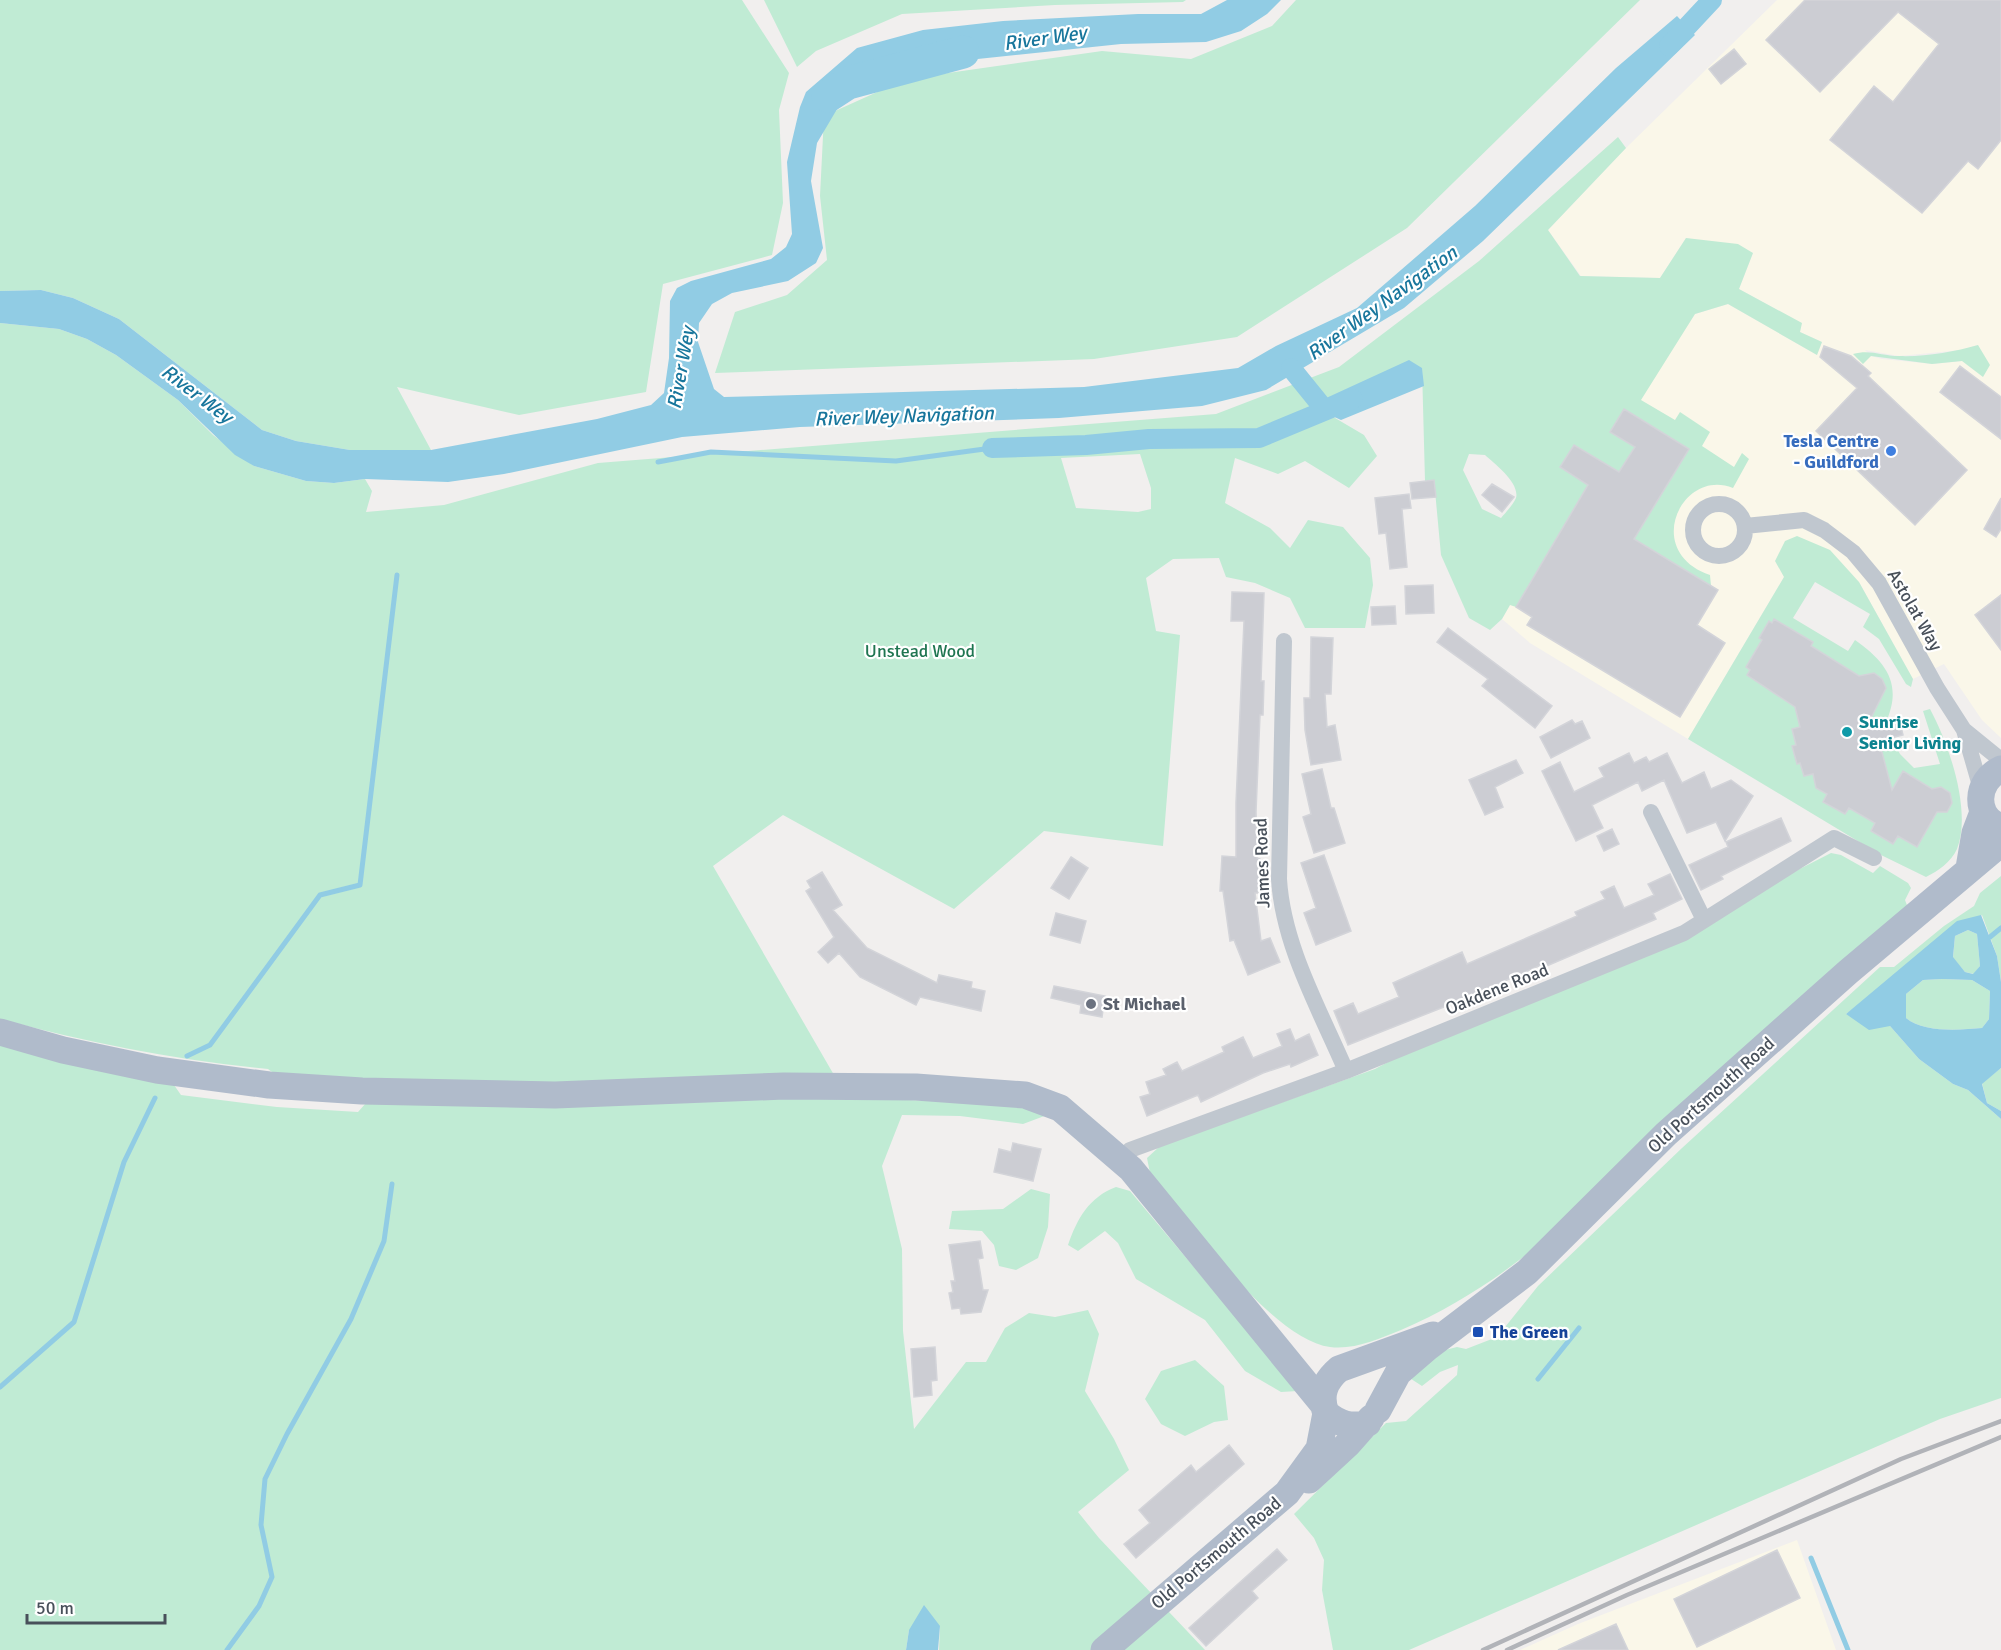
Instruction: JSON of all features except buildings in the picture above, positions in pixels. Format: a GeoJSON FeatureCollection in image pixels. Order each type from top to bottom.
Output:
{"type":"FeatureCollection","features":[{"type":"Feature","properties":{"kind":"main road"},"geometry":{"type":"LineString","coordinates":[[1969,868],[1975,833],[1988,809],[1992,774],[2001,769]]}},
{"type":"Feature","properties":{"kind":"main road","name":"Old Portsmouth Road"},"geometry":{"type":"LineString","coordinates":[[1104,1650],[1287,1493],[1306,1482],[1373,1416],[1398,1373],[1427,1348],[1527,1272],[1666,1134],[1969,868],[2001,843]]}},
{"type":"Feature","properties":{"kind":"main road"},"geometry":{"type":"LineString","coordinates":[[0,1032],[63,1050],[157,1070],[269,1084],[351,1090],[555,1095],[784,1086],[916,1087],[1025,1095],[1060,1108],[1131,1169],[1223,1284],[1270,1336],[1335,1421],[1347,1425],[1373,1416],[1380,1397],[1374,1380],[1344,1367],[1316,1361],[1270,1336]]}},
{"type":"Feature","properties":{"kind":"main road","name":"Old Portsmouth Road"},"geometry":{"type":"LineString","coordinates":[[1344,1367],[1456,1327]]}},
{"type":"Feature","properties":{"kind":"main road"},"geometry":{"type":"LineString","coordinates":[[1324,1408],[1326,1383],[1344,1367]]}},
{"type":"Feature","properties":{"kind":"main road","name":"Old Portsmouth Road"},"geometry":{"type":"LineString","coordinates":[[1287,1493],[1319,1449],[1324,1408]]}},
{"type":"Feature","properties":{"kind":"street","name":"Astolat Way"},"geometry":{"type":"LineString","coordinates":[[1745,526],[1804,520],[1824,530],[1853,552],[1879,583],[1937,688],[1964,730],[1988,809]]}},
{"type":"Feature","properties":{"kind":"street","name":"James Road"},"geometry":{"type":"LineString","coordinates":[[1284,641],[1279,856],[1281,907],[1288,935],[1346,1071]]}},
{"type":"Feature","properties":{"kind":"street","name":"Astolat Way"},"geometry":{"type":"LineString","coordinates":[[1964,730],[2001,760]]}},
{"type":"Feature","properties":{"kind":"street"},"geometry":{"type":"LineString","coordinates":[[1651,812],[1704,920]]}},
{"type":"Feature","properties":{"kind":"street","name":"Oakdene Road"},"geometry":{"type":"LineString","coordinates":[[1120,1161],[1130,1150],[1346,1071],[1684,933],[1834,838],[1874,858]]}},
{"type":"Feature","properties":{"kind":"shaded area"},"geometry":{"type":"Polygon","coordinates":[[[1777,0],[2001,0],[2001,738],[1982,720],[1944,664],[1913,679],[1859,582],[1784,577],[1688,739],[1530,643],[1502,619],[1545,544],[1695,314],[1728,304],[1817,355],[1822,342],[1800,332],[1801,323],[1739,289],[1753,253],[1686,238],[1660,278],[1581,276],[1548,230],[1626,148],[1777,0]],[[1978,345],[1962,350],[1899,356],[1865,350],[1871,356],[1882,359],[1932,364],[1962,361],[1978,345]]]}},
{"type":"Feature","properties":{"kind":"shaded area"},"geometry":{"type":"Polygon","coordinates":[[[1797,1540],[1836,1650],[1520,1650],[1578,1624],[1797,1540]]]}},
{"type":"Feature","properties":{"kind":"green space"},"geometry":{"type":"Polygon","coordinates":[[[0,0],[742,0],[789,73],[779,110],[783,203],[772,255],[663,284],[646,392],[519,415],[397,387],[431,450],[350,450],[296,441],[262,430],[119,319],[73,298],[41,290],[0,291],[0,0]]]}},
{"type":"Feature","properties":{"kind":"green space"},"geometry":{"type":"Polygon","coordinates":[[[764,0],[1186,0],[1183,2],[1055,5],[902,14],[816,51],[797,67],[764,0]]]}},
{"type":"Feature","properties":{"kind":"green space"},"geometry":{"type":"Polygon","coordinates":[[[1296,0],[1640,0],[1407,228],[1237,337],[1094,359],[715,373],[735,312],[787,295],[827,260],[820,196],[824,116],[906,79],[1102,51],[1191,59],[1272,26],[1296,0]]]}},
{"type":"Feature","properties":{"kind":"green space","name":"Unstead Wood"},"geometry":{"type":"Polygon","coordinates":[[[1618,137],[1626,148],[1548,230],[1580,276],[1660,278],[1686,238],[1738,244],[1753,253],[1739,289],[1802,323],[1800,332],[1822,342],[1817,355],[1728,304],[1695,314],[1641,400],[1675,420],[1680,412],[1710,432],[1702,446],[1734,467],[1742,453],[1749,459],[1733,488],[1715,485],[1699,489],[1686,500],[1677,515],[1674,531],[1677,548],[1689,564],[1710,575],[1711,586],[1578,506],[1516,607],[1510,605],[1502,619],[1490,630],[1469,618],[1441,555],[1434,480],[1425,481],[1422,368],[1324,399],[1330,415],[1364,435],[1377,456],[1349,488],[1305,461],[1278,474],[1235,458],[1225,503],[1270,528],[1290,548],[1308,520],[1343,527],[1370,558],[1373,585],[1365,628],[1305,628],[1290,598],[1255,583],[1226,577],[1219,558],[1173,559],[1146,578],[1156,631],[1180,635],[1163,846],[1044,831],[954,909],[783,815],[713,866],[834,1075],[543,1084],[281,1079],[268,1069],[133,1050],[0,1019],[0,323],[59,329],[87,339],[116,355],[178,400],[213,435],[254,466],[306,481],[334,483],[365,479],[372,491],[366,512],[444,505],[598,463],[1216,414],[1339,367],[1479,261],[1618,137]],[[1140,454],[1061,458],[1076,508],[1138,512],[1151,509],[1151,488],[1140,454]],[[1469,454],[1463,470],[1482,509],[1501,518],[1516,498],[1511,480],[1485,455],[1469,454]]]}},
{"type":"Feature","properties":{"kind":"green space"},"geometry":{"type":"Polygon","coordinates":[[[1978,345],[1990,365],[1983,377],[1962,361],[1932,364],[1871,356],[1863,364],[1853,354],[1871,352],[1893,356],[1919,356],[1978,345]]]}},
{"type":"Feature","properties":{"kind":"green space"},"geometry":{"type":"Polygon","coordinates":[[[1797,536],[1830,550],[1859,582],[1913,679],[1911,687],[1906,684],[1879,639],[1863,627],[1870,614],[1815,582],[1793,618],[1848,651],[1855,640],[1883,666],[1889,675],[1893,696],[1886,722],[1899,719],[1903,735],[1891,738],[1900,754],[1914,768],[1940,764],[1923,711],[1930,709],[1944,740],[1960,797],[1961,834],[1957,849],[1948,862],[1926,877],[1881,855],[1688,739],[1784,577],[1775,561],[1785,541],[1797,536]]]}},
{"type":"Feature","properties":{"kind":"green space"},"geometry":{"type":"Polygon","coordinates":[[[1831,853],[1841,855],[1873,873],[1880,866],[1908,883],[1911,888],[1905,900],[1908,908],[1563,1225],[1486,1284],[1445,1309],[1401,1330],[1366,1343],[1339,1348],[1307,1339],[1282,1323],[1257,1301],[1207,1246],[1150,1173],[1147,1158],[1160,1146],[1375,1069],[1401,1055],[1568,987],[1831,853]]]}},
{"type":"Feature","properties":{"kind":"green space"},"geometry":{"type":"Polygon","coordinates":[[[2001,876],[2001,982],[1997,956],[1982,915],[1846,1014],[1890,1026],[1919,1059],[1953,1084],[1968,1090],[2001,1119],[2001,1398],[1940,1419],[1409,1650],[1333,1650],[1322,1590],[1324,1560],[1314,1538],[1294,1514],[1386,1423],[1406,1421],[1457,1375],[1458,1365],[1440,1372],[1422,1386],[1405,1375],[1441,1351],[1457,1347],[1466,1349],[1497,1337],[1538,1286],[1682,1148],[1880,967],[1894,967],[1944,926],[1974,906],[1980,893],[2001,876]]]}},
{"type":"Feature","properties":{"kind":"green space"},"geometry":{"type":"Polygon","coordinates":[[[1968,930],[1977,934],[1980,966],[1974,974],[1965,972],[1953,958],[1955,936],[1968,930]]]}},
{"type":"Feature","properties":{"kind":"green space"},"geometry":{"type":"Polygon","coordinates":[[[1923,980],[1972,980],[1990,991],[1989,1019],[1982,1028],[1953,1030],[1932,1028],[1906,1018],[1906,994],[1923,980]]]}},
{"type":"Feature","properties":{"kind":"green space"},"geometry":{"type":"Polygon","coordinates":[[[0,1045],[174,1085],[181,1095],[277,1107],[358,1112],[366,1103],[554,1108],[778,1095],[1012,1104],[1047,1115],[1023,1124],[960,1116],[902,1115],[882,1166],[902,1249],[903,1331],[914,1429],[966,1362],[986,1362],[1005,1328],[1029,1313],[1055,1317],[1088,1310],[1099,1334],[1085,1391],[1114,1439],[1129,1470],[1078,1512],[1099,1538],[1205,1650],[939,1650],[940,1626],[909,1630],[906,1650],[0,1650],[0,1045]]]}},
{"type":"Feature","properties":{"kind":"green space"},"geometry":{"type":"Polygon","coordinates":[[[2001,1068],[2001,1111],[1987,1103],[1982,1083],[2001,1068]]]}},
{"type":"Feature","properties":{"kind":"green space"},"geometry":{"type":"Polygon","coordinates":[[[1116,1187],[1130,1191],[1298,1391],[1281,1392],[1245,1371],[1205,1320],[1136,1279],[1118,1243],[1105,1231],[1078,1251],[1068,1245],[1085,1210],[1098,1197],[1116,1187]]]}},
{"type":"Feature","properties":{"kind":"green space"},"geometry":{"type":"Polygon","coordinates":[[[1031,1189],[1050,1194],[1048,1227],[1038,1258],[1016,1270],[999,1266],[994,1245],[982,1231],[949,1229],[952,1211],[1003,1209],[1031,1189]]]}},
{"type":"Feature","properties":{"kind":"green space"},"geometry":{"type":"Polygon","coordinates":[[[1195,1360],[1224,1386],[1228,1420],[1214,1422],[1185,1436],[1161,1424],[1145,1399],[1161,1371],[1195,1360]]]}},
{"type":"Feature","properties":{"kind":"water"},"geometry":{"type":"Polygon","coordinates":[[[1227,0],[1281,0],[1267,14],[1241,31],[1206,42],[1121,44],[879,68],[846,94],[817,143],[811,181],[823,248],[816,263],[788,281],[732,293],[712,304],[699,323],[698,342],[714,389],[724,397],[1084,387],[1238,368],[1276,346],[1357,308],[1475,206],[1616,68],[1677,16],[1695,35],[1483,241],[1404,308],[1266,390],[1202,406],[1059,418],[800,427],[682,437],[504,474],[448,482],[365,479],[334,483],[306,481],[254,466],[235,455],[178,400],[116,355],[87,339],[59,329],[0,323],[0,291],[41,290],[73,298],[119,319],[262,430],[296,441],[350,450],[431,450],[597,419],[651,405],[664,393],[669,358],[670,301],[677,288],[691,281],[771,259],[786,247],[792,234],[787,162],[800,107],[806,92],[857,48],[923,30],[1003,21],[1138,14],[1201,14],[1227,0]]]}},
{"type":"Feature","properties":{"kind":"water"},"geometry":{"type":"Polygon","coordinates":[[[1409,360],[1422,368],[1424,386],[1341,420],[1330,415],[1324,399],[1409,360]]]}},
{"type":"Feature","properties":{"kind":"water"},"geometry":{"type":"Polygon","coordinates":[[[1981,915],[1997,956],[2001,982],[2001,1068],[1982,1084],[1987,1103],[2001,1111],[2001,1119],[1968,1090],[1953,1084],[1919,1059],[1890,1026],[1869,1030],[1846,1014],[1957,921],[1981,915]],[[1968,930],[1955,936],[1953,957],[1965,972],[1973,974],[1980,966],[1977,934],[1968,930]],[[1923,980],[1906,994],[1906,1018],[1932,1028],[1953,1030],[1982,1028],[1989,1019],[1990,991],[1972,980],[1923,980]]]}},
{"type":"Feature","properties":{"kind":"water"},"geometry":{"type":"Polygon","coordinates":[[[924,1605],[940,1626],[938,1650],[906,1650],[909,1630],[924,1605]]]}},
{"type":"Feature","properties":{"kind":"waterway","name":"River Wey Navigation"},"geometry":{"type":"LineString","coordinates":[[1669,46],[1712,0]]}},
{"type":"Feature","properties":{"kind":"waterway","name":"River Wey"},"geometry":{"type":"LineString","coordinates":[[828,96],[848,83],[963,52]]}},
{"type":"Feature","properties":{"kind":"waterway"},"geometry":{"type":"LineString","coordinates":[[1291,368],[1325,410]]}},
{"type":"Feature","properties":{"kind":"waterway"},"geometry":{"type":"LineString","coordinates":[[992,448],[1086,445],[1149,439],[1259,438],[1353,399]]}},
{"type":"Feature","properties":{"kind":"waterway"},"geometry":{"type":"LineString","coordinates":[[658,462],[711,452],[896,461],[992,448]]}},
{"type":"Feature","properties":{"kind":"waterway"},"geometry":{"type":"LineString","coordinates":[[187,1056],[210,1045],[320,895],[360,885],[397,575]]}},
{"type":"Feature","properties":{"kind":"waterway"},"geometry":{"type":"LineString","coordinates":[[1990,937],[2001,928]]}},
{"type":"Feature","properties":{"kind":"waterway"},"geometry":{"type":"LineString","coordinates":[[0,1387],[74,1322],[124,1162],[155,1098]]}},
{"type":"Feature","properties":{"kind":"waterway"},"geometry":{"type":"LineString","coordinates":[[227,1650],[259,1606],[272,1577],[261,1525],[265,1479],[287,1434],[351,1319],[384,1241],[392,1184]]}},
{"type":"Feature","properties":{"kind":"waterway"},"geometry":{"type":"LineString","coordinates":[[1538,1379],[1579,1328]]}},
{"type":"Feature","properties":{"kind":"waterway"},"geometry":{"type":"LineString","coordinates":[[1811,1558],[1848,1650]]}},
{"type":"Feature","properties":{"kind":"railway"},"geometry":{"type":"LineString","coordinates":[[1483,1650],[1901,1459],[2001,1421]]}},
{"type":"Feature","properties":{"kind":"railway"},"geometry":{"type":"LineString","coordinates":[[1507,1650],[1627,1595],[2001,1437]]}},
{"type":"Feature","properties":{"kind":"place","name":"Tesla Centre - Guildford"},"geometry":{"type":"Point","coordinates":[1891,451]}},
{"type":"Feature","properties":{"kind":"place","name":"Sunrise Senior Living"},"geometry":{"type":"Point","coordinates":[1847,732]}},
{"type":"Feature","properties":{"kind":"place","name":"St Michael"},"geometry":{"type":"Point","coordinates":[1091,1004]}},
{"type":"Feature","properties":{"kind":"place","name":"The Green"},"geometry":{"type":"Point","coordinates":[1478,1332]}}]}
